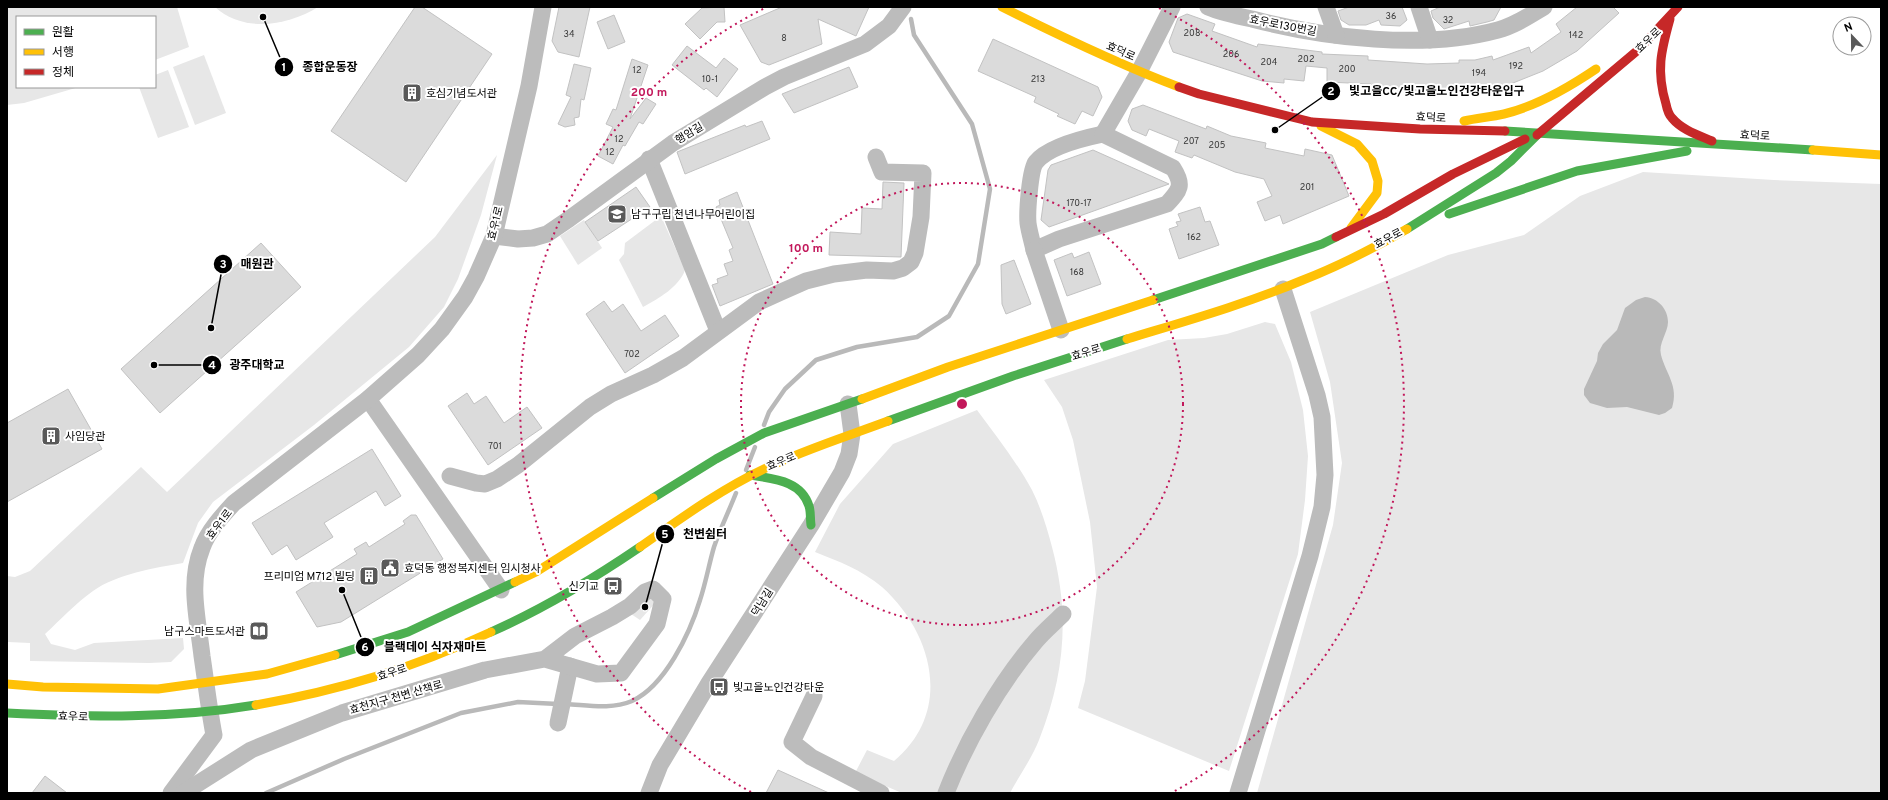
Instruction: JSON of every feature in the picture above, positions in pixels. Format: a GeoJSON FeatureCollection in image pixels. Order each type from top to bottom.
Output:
{"type":"FeatureCollection","features":[{"type":"Feature","properties":{"kind":"main road","name":"효덕로"},"geometry":{"type":"LineString","coordinates":[[1002,7],[1084,48],[1139,72],[1199,94],[1312,122],[1420,129],[1540,132],[1881,155]]}},
{"type":"Feature","properties":{"kind":"main road","name":"효우로"},"geometry":{"type":"LineString","coordinates":[[7,713],[45,716],[152,717],[209,712],[267,704],[312,695],[359,683],[442,655],[490,633],[579,586],[720,492],[766,466],[916,410],[1064,358],[1283,289],[1351,257],[1408,227],[1463,195],[1508,164],[1540,132],[1636,52],[1678,7]]}},
{"type":"Feature","properties":{"kind":"main road"},"geometry":{"type":"LineString","coordinates":[[1626,48],[1672,15]]}},
{"type":"Feature","properties":{"kind":"main road"},"geometry":{"type":"LineString","coordinates":[[1672,15],[1659,59],[1658,73],[1663,98],[1671,117],[1688,130],[1720,145]]}},
{"type":"Feature","properties":{"kind":"main road"},"geometry":{"type":"LineString","coordinates":[[1392,126],[1464,121],[1504,114],[1543,100],[1568,88],[1606,62]]}},
{"type":"Feature","properties":{"kind":"main road"},"geometry":{"type":"LineString","coordinates":[[1312,122],[1357,144],[1372,161],[1378,181],[1377,193],[1349,231]]}},
{"type":"Feature","properties":{"kind":"main road","name":"효우로"},"geometry":{"type":"LineString","coordinates":[[7,684],[43,687],[158,689],[267,674],[358,649],[433,621],[501,590],[536,572],[571,552],[686,477],[764,433],[948,367],[1322,244],[1384,214],[1453,174],[1540,132]]}},
{"type":"Feature","properties":{"kind":"main road"},"geometry":{"type":"LineString","coordinates":[[1408,227],[1577,171],[1720,145]]}},
{"type":"Feature","properties":{"kind":"main road"},"geometry":{"type":"LineString","coordinates":[[750,475],[784,481],[800,489],[809,505],[811,525]]}},
{"type":"Feature","properties":{"kind":"street","name":"효우1로"},"geometry":{"type":"LineString","coordinates":[[172,793],[214,735],[209,712],[194,593],[195,572],[202,547],[218,521],[234,503],[368,399],[418,355],[442,329],[465,297],[476,277],[494,236],[529,86],[543,7]]}},
{"type":"Feature","properties":{"kind":"street"},"geometry":{"type":"LineString","coordinates":[[889,7],[889,26]]}},
{"type":"Feature","properties":{"kind":"street","name":"행암길"},"geometry":{"type":"LineString","coordinates":[[494,236],[518,240],[546,234],[569,219],[649,159],[765,87],[784,77],[866,44],[889,26],[903,7]]}},
{"type":"Feature","properties":{"kind":"street"},"geometry":{"type":"LineString","coordinates":[[1103,134],[1139,72],[1172,7]]}},
{"type":"Feature","properties":{"kind":"street","name":"효우로130번길"},"geometry":{"type":"LineString","coordinates":[[1208,7],[1284,27],[1336,35],[1377,39],[1430,40],[1472,36],[1499,30],[1515,15],[1544,7]]}},
{"type":"Feature","properties":{"kind":"street","name":"효우로130번길"},"geometry":{"type":"LineString","coordinates":[[1326,7],[1336,35]]}},
{"type":"Feature","properties":{"kind":"street"},"geometry":{"type":"LineString","coordinates":[[1419,7],[1430,40]]}},
{"type":"Feature","properties":{"kind":"street"},"geometry":{"type":"LineString","coordinates":[[1034,250],[1059,239],[1167,204],[1178,192],[1180,178],[1173,168],[1103,134],[1086,137],[1044,154],[1034,163],[1028,223],[1034,250],[1061,330]]}},
{"type":"Feature","properties":{"kind":"street"},"geometry":{"type":"LineString","coordinates":[[450,476],[485,484],[497,479],[518,465],[590,407],[612,394],[683,358],[759,302],[806,281],[834,274],[867,270],[893,271],[903,268],[911,262],[915,253],[919,233],[923,173],[882,172],[876,157]]}},
{"type":"Feature","properties":{"kind":"street"},"geometry":{"type":"LineString","coordinates":[[649,159],[718,331]]}},
{"type":"Feature","properties":{"kind":"street"},"geometry":{"type":"LineString","coordinates":[[1238,793],[1310,556],[1322,507],[1325,475],[1322,417],[1317,396],[1283,289]]}},
{"type":"Feature","properties":{"kind":"street"},"geometry":{"type":"LineString","coordinates":[[368,399],[501,590]]}},
{"type":"Feature","properties":{"kind":"street","name":"덕남길"},"geometry":{"type":"LineString","coordinates":[[649,793],[660,766],[706,689],[811,525],[842,472],[849,454],[852,434],[848,404]]}},
{"type":"Feature","properties":{"kind":"street","name":"효천지구 천변 산책로"},"geometry":{"type":"LineString","coordinates":[[182,793],[251,750],[342,713],[485,670],[546,659],[597,674],[621,673],[657,624],[663,600],[653,590],[645,592],[630,606],[575,636],[546,659]]}},
{"type":"Feature","properties":{"kind":"street"},"geometry":{"type":"LineString","coordinates":[[946,793],[955,770],[977,726],[1011,674],[1035,642],[1063,614]]}},
{"type":"Feature","properties":{"kind":"street"},"geometry":{"type":"LineString","coordinates":[[559,719],[570,666]]}},
{"type":"Feature","properties":{"kind":"street"},"geometry":{"type":"LineString","coordinates":[[814,696],[792,742],[811,757],[881,793]]}},
{"type":"Feature","properties":{"kind":"shaded area"},"geometry":{"type":"Polygon","coordinates":[[[7,7],[177,7],[189,47],[156,60],[156,16],[16,16],[16,88],[76,88],[24,103],[7,105],[7,7]]]}},
{"type":"Feature","properties":{"kind":"shaded area"},"geometry":{"type":"Polygon","coordinates":[[[215,7],[318,7],[293,19],[266,24],[239,21],[226,15],[215,7]]]}},
{"type":"Feature","properties":{"kind":"shaded area"},"geometry":{"type":"Polygon","coordinates":[[[204,55],[226,113],[195,125],[173,67],[204,55]]]}},
{"type":"Feature","properties":{"kind":"shaded area"},"geometry":{"type":"Polygon","coordinates":[[[168,70],[189,127],[158,138],[139,88],[156,88],[156,75],[168,70]]]}},
{"type":"Feature","properties":{"kind":"shaded area"},"geometry":{"type":"Polygon","coordinates":[[[497,155],[481,215],[458,279],[444,307],[409,347],[314,425],[213,502],[198,523],[183,563],[136,572],[103,585],[80,601],[45,634],[51,644],[75,650],[94,643],[183,638],[184,649],[171,662],[30,661],[30,643],[8,642],[7,659],[7,576],[15,577],[30,571],[141,467],[167,492],[435,237],[497,155]]]}},
{"type":"Feature","properties":{"kind":"shaded area"},"geometry":{"type":"Polygon","coordinates":[[[1643,172],[1774,180],[1881,184],[1881,793],[1257,793],[1333,525],[1342,463],[1330,382],[1310,312],[1448,255],[1524,235],[1580,196],[1643,172]]]}},
{"type":"Feature","properties":{"kind":"shaded area"},"geometry":{"type":"Polygon","coordinates":[[[661,216],[685,270],[678,282],[673,287],[643,307],[619,260],[624,254],[625,243],[661,216]]]}},
{"type":"Feature","properties":{"kind":"shaded area"},"geometry":{"type":"Polygon","coordinates":[[[584,220],[602,248],[578,265],[560,236],[584,220]]]}},
{"type":"Feature","properties":{"kind":"shaded area"},"geometry":{"type":"Polygon","coordinates":[[[1645,297],[1658,302],[1668,317],[1668,326],[1660,351],[1673,387],[1674,400],[1672,408],[1659,415],[1627,407],[1607,408],[1590,403],[1584,395],[1584,389],[1597,361],[1598,353],[1603,344],[1617,330],[1625,308],[1636,300],[1645,297]]]}},
{"type":"Feature","properties":{"kind":"shaded area"},"geometry":{"type":"Polygon","coordinates":[[[1265,322],[1275,324],[1291,362],[1303,410],[1308,456],[1305,500],[1298,554],[1229,771],[1078,708],[1085,681],[1097,587],[1090,522],[1073,440],[1062,407],[1044,380],[1168,340],[1204,338],[1227,334],[1265,322]]]}},
{"type":"Feature","properties":{"kind":"shaded area"},"geometry":{"type":"Polygon","coordinates":[[[977,410],[1026,479],[1046,525],[1058,572],[1063,621],[1062,644],[1055,692],[1048,716],[1036,747],[1010,793],[902,793],[855,773],[867,750],[894,761],[913,741],[924,720],[930,697],[930,673],[924,650],[914,627],[900,606],[882,587],[858,571],[815,552],[840,504],[893,444],[977,410]]]}},
{"type":"Feature","properties":{"kind":"shaded area"},"geometry":{"type":"Polygon","coordinates":[[[649,596],[658,600],[640,620],[631,614],[649,596]]]}},
{"type":"Feature","properties":{"kind":"building","name":"호심기념도서관"},"geometry":{"type":"Polygon","coordinates":[[[415,7],[422,7],[492,54],[406,182],[331,131],[415,7]]]}},
{"type":"Feature","properties":{"kind":"building"},"geometry":{"type":"Polygon","coordinates":[[[559,7],[590,7],[579,57],[558,52],[552,41],[559,7]]]}},
{"type":"Feature","properties":{"kind":"building"},"geometry":{"type":"Polygon","coordinates":[[[724,7],[725,22],[717,22],[700,39],[685,24],[702,8],[724,7]]]}},
{"type":"Feature","properties":{"kind":"building"},"geometry":{"type":"Polygon","coordinates":[[[782,7],[869,7],[856,36],[818,19],[822,44],[769,65],[761,62],[740,25],[782,7]]]}},
{"type":"Feature","properties":{"kind":"building"},"geometry":{"type":"Polygon","coordinates":[[[1349,7],[1402,7],[1407,20],[1400,26],[1381,25],[1379,20],[1366,25],[1349,25],[1341,20],[1338,11],[1349,7]]]}},
{"type":"Feature","properties":{"kind":"building"},"geometry":{"type":"Polygon","coordinates":[[[1440,7],[1501,7],[1494,20],[1470,26],[1469,21],[1444,29],[1433,18],[1431,11],[1440,7]]]}},
{"type":"Feature","properties":{"kind":"building"},"geometry":{"type":"Polygon","coordinates":[[[1577,7],[1613,7],[1619,13],[1577,51],[1543,71],[1508,85],[1483,90],[1409,92],[1371,89],[1371,84],[1327,82],[1327,68],[1306,66],[1304,81],[1284,79],[1284,83],[1262,81],[1173,52],[1169,42],[1178,18],[1187,14],[1215,24],[1212,31],[1257,47],[1258,44],[1322,52],[1322,54],[1368,56],[1368,60],[1427,64],[1459,63],[1459,60],[1475,60],[1492,56],[1493,60],[1529,47],[1531,53],[1561,32],[1556,24],[1577,7]]]}},
{"type":"Feature","properties":{"kind":"building"},"geometry":{"type":"Polygon","coordinates":[[[614,15],[625,42],[608,49],[597,22],[614,15]]]}},
{"type":"Feature","properties":{"kind":"building"},"geometry":{"type":"Polygon","coordinates":[[[993,39],[1098,87],[1102,97],[1093,116],[1082,111],[1075,124],[1057,116],[1059,114],[1034,102],[1036,97],[978,71],[993,39]]]}},
{"type":"Feature","properties":{"kind":"building"},"geometry":{"type":"Polygon","coordinates":[[[687,46],[716,68],[724,58],[738,69],[717,97],[706,88],[704,90],[672,65],[687,46]]]}},
{"type":"Feature","properties":{"kind":"building"},"geometry":{"type":"Polygon","coordinates":[[[632,59],[648,65],[630,119],[646,98],[656,104],[643,124],[639,122],[625,146],[623,145],[613,164],[598,156],[613,127],[606,124],[613,109],[616,110],[632,59]]]}},
{"type":"Feature","properties":{"kind":"building"},"geometry":{"type":"Polygon","coordinates":[[[574,64],[591,68],[584,100],[581,99],[579,117],[574,118],[575,125],[565,127],[558,124],[571,97],[566,95],[574,64]]]}},
{"type":"Feature","properties":{"kind":"building"},"geometry":{"type":"Polygon","coordinates":[[[849,67],[858,87],[794,113],[782,94],[849,67]]]}},
{"type":"Feature","properties":{"kind":"building"},"geometry":{"type":"Polygon","coordinates":[[[1143,105],[1206,129],[1207,126],[1231,136],[1266,143],[1265,148],[1304,156],[1305,149],[1332,155],[1349,196],[1283,224],[1280,215],[1265,221],[1257,202],[1272,196],[1264,179],[1235,172],[1194,155],[1192,158],[1175,152],[1179,141],[1149,129],[1146,136],[1132,130],[1128,121],[1132,109],[1143,105]]]}},
{"type":"Feature","properties":{"kind":"building"},"geometry":{"type":"Polygon","coordinates":[[[762,121],[770,139],[685,174],[677,152],[745,125],[746,127],[762,121]]]}},
{"type":"Feature","properties":{"kind":"building"},"geometry":{"type":"Polygon","coordinates":[[[1093,150],[1169,184],[1049,227],[1041,220],[1048,170],[1051,165],[1093,150]]]}},
{"type":"Feature","properties":{"kind":"building"},"geometry":{"type":"Polygon","coordinates":[[[883,182],[904,183],[901,257],[829,255],[830,232],[861,234],[862,208],[882,209],[883,182]]]}},
{"type":"Feature","properties":{"kind":"building","name":"남구구립 천년나무어린이집"},"geometry":{"type":"Polygon","coordinates":[[[636,187],[650,207],[598,241],[585,222],[636,187]]]}},
{"type":"Feature","properties":{"kind":"building"},"geometry":{"type":"Polygon","coordinates":[[[737,192],[773,284],[720,306],[712,285],[718,283],[717,279],[728,275],[724,264],[733,261],[729,250],[733,248],[716,207],[720,205],[719,200],[737,192]]]}},
{"type":"Feature","properties":{"kind":"building"},"geometry":{"type":"Polygon","coordinates":[[[1200,207],[1205,222],[1210,221],[1219,245],[1179,259],[1169,229],[1178,226],[1176,222],[1181,221],[1178,214],[1200,207]]]}},
{"type":"Feature","properties":{"kind":"building"},"geometry":{"type":"Polygon","coordinates":[[[261,243],[301,287],[160,413],[121,369],[261,243]]]}},
{"type":"Feature","properties":{"kind":"building"},"geometry":{"type":"Polygon","coordinates":[[[1089,252],[1101,284],[1067,296],[1054,260],[1072,253],[1074,258],[1089,252]]]}},
{"type":"Feature","properties":{"kind":"building"},"geometry":{"type":"Polygon","coordinates":[[[1014,260],[1031,304],[1006,314],[1002,304],[1001,265],[1014,260]]]}},
{"type":"Feature","properties":{"kind":"building"},"geometry":{"type":"Polygon","coordinates":[[[604,301],[612,312],[623,304],[641,331],[665,315],[679,336],[625,373],[586,314],[604,301]]]}},
{"type":"Feature","properties":{"kind":"building","name":"사임당관"},"geometry":{"type":"Polygon","coordinates":[[[68,389],[102,449],[7,502],[7,423],[68,389]]]}},
{"type":"Feature","properties":{"kind":"building"},"geometry":{"type":"Polygon","coordinates":[[[467,393],[474,404],[486,396],[504,423],[527,407],[542,428],[488,465],[448,406],[467,393]]]}},
{"type":"Feature","properties":{"kind":"building"},"geometry":{"type":"Polygon","coordinates":[[[372,449],[401,496],[385,506],[376,491],[324,523],[333,537],[296,560],[287,545],[272,555],[252,523],[372,449]]]}},
{"type":"Feature","properties":{"kind":"building","name":"프리미엄 M712 빌딩"},"geometry":{"type":"Polygon","coordinates":[[[411,515],[416,515],[443,559],[341,622],[317,627],[296,592],[357,554],[354,549],[366,542],[369,547],[405,524],[403,521],[411,515]]]}},
{"type":"Feature","properties":{"kind":"building"},"geometry":{"type":"Polygon","coordinates":[[[778,770],[829,793],[766,793],[778,770]]]}},
{"type":"Feature","properties":{"kind":"building"},"geometry":{"type":"Polygon","coordinates":[[[45,776],[67,793],[32,793],[45,776]]]}},
{"type":"Feature","properties":{"kind":"waterway"},"geometry":{"type":"LineString","coordinates":[[764,425],[769,412],[785,389],[816,360],[857,347],[917,337],[949,316],[978,264],[990,189],[972,124],[914,35],[911,19]]}},
{"type":"Feature","properties":{"kind":"waterway"},"geometry":{"type":"LineString","coordinates":[[746,470],[755,447]]}},
{"type":"Feature","properties":{"kind":"waterway"},"geometry":{"type":"LineString","coordinates":[[566,704],[599,706],[624,704],[644,694],[655,684],[675,657],[690,628],[704,587],[714,547],[736,493]]}},
{"type":"Feature","properties":{"kind":"waterway"},"geometry":{"type":"LineString","coordinates":[[266,793],[344,759],[461,713],[518,702],[558,704]]}},
{"type":"Feature","properties":{"kind":"traffic: fast"},"geometry":{"type":"LineString","coordinates":[[1505,131],[1813,150]]}},
{"type":"Feature","properties":{"kind":"traffic: fast"},"geometry":{"type":"LineString","coordinates":[[1407,229],[1496,173],[1511,161],[1537,135]]}},
{"type":"Feature","properties":{"kind":"traffic: fast"},"geometry":{"type":"LineString","coordinates":[[1449,214],[1577,171],[1687,151]]}},
{"type":"Feature","properties":{"kind":"traffic: fast"},"geometry":{"type":"LineString","coordinates":[[1153,300],[1322,244],[1336,237]]}},
{"type":"Feature","properties":{"kind":"traffic: fast"},"geometry":{"type":"LineString","coordinates":[[888,421],[1013,376],[1127,339]]}},
{"type":"Feature","properties":{"kind":"traffic: fast"},"geometry":{"type":"LineString","coordinates":[[653,498],[716,459],[764,433],[862,399]]}},
{"type":"Feature","properties":{"kind":"traffic: fast"},"geometry":{"type":"LineString","coordinates":[[750,475],[785,482],[800,491],[805,497],[809,506],[811,525]]}},
{"type":"Feature","properties":{"kind":"traffic: fast"},"geometry":{"type":"LineString","coordinates":[[491,632],[530,614],[567,593],[640,547]]}},
{"type":"Feature","properties":{"kind":"traffic: fast"},"geometry":{"type":"LineString","coordinates":[[335,655],[408,632],[515,582]]}},
{"type":"Feature","properties":{"kind":"traffic: fast"},"geometry":{"type":"LineString","coordinates":[[7,713],[132,716],[194,713],[256,705]]}},
{"type":"Feature","properties":{"kind":"traffic: slow"},"geometry":{"type":"LineString","coordinates":[[1002,7],[1089,49],[1179,87]]}},
{"type":"Feature","properties":{"kind":"traffic: slow"},"geometry":{"type":"LineString","coordinates":[[1464,121],[1516,111],[1563,89],[1596,69]]}},
{"type":"Feature","properties":{"kind":"traffic: slow"},"geometry":{"type":"LineString","coordinates":[[1321,126],[1357,144],[1372,161],[1378,181],[1377,193],[1351,228]]}},
{"type":"Feature","properties":{"kind":"traffic: slow"},"geometry":{"type":"LineString","coordinates":[[1813,150],[1881,155]]}},
{"type":"Feature","properties":{"kind":"traffic: slow"},"geometry":{"type":"LineString","coordinates":[[1127,339],[1216,312],[1281,289],[1343,263],[1407,229]]}},
{"type":"Feature","properties":{"kind":"traffic: slow"},"geometry":{"type":"LineString","coordinates":[[862,399],[948,367],[1153,300]]}},
{"type":"Feature","properties":{"kind":"traffic: slow"},"geometry":{"type":"LineString","coordinates":[[640,547],[701,505],[749,476],[796,455],[888,421]]}},
{"type":"Feature","properties":{"kind":"traffic: slow"},"geometry":{"type":"LineString","coordinates":[[515,582],[536,572],[653,498]]}},
{"type":"Feature","properties":{"kind":"traffic: slow"},"geometry":{"type":"LineString","coordinates":[[256,705],[347,685],[405,667],[491,632]]}},
{"type":"Feature","properties":{"kind":"traffic: slow"},"geometry":{"type":"LineString","coordinates":[[7,684],[43,687],[158,689],[267,674],[335,655]]}},
{"type":"Feature","properties":{"kind":"traffic: jam"},"geometry":{"type":"LineString","coordinates":[[1537,135],[1638,50],[1678,7]]}},
{"type":"Feature","properties":{"kind":"traffic: jam"},"geometry":{"type":"LineString","coordinates":[[1670,19],[1662,51],[1660,71],[1668,111],[1680,126],[1712,141]]}},
{"type":"Feature","properties":{"kind":"traffic: jam"},"geometry":{"type":"LineString","coordinates":[[1179,87],[1199,94],[1312,122],[1420,129],[1505,131]]}},
{"type":"Feature","properties":{"kind":"traffic: jam"},"geometry":{"type":"LineString","coordinates":[[1336,237],[1384,214],[1453,174],[1525,139]]}},
{"type":"Feature","properties":{"kind":"place","name":"종합운동장"},"geometry":{"type":"Point","coordinates":[263,17]}},
{"type":"Feature","properties":{"kind":"place","name":"호심기념도서관"},"geometry":{"type":"Point","coordinates":[412,93]}},
{"type":"Feature","properties":{"kind":"place","name":"빛고을CC/빛고을노인건강타운입구"},"geometry":{"type":"Point","coordinates":[1275,130]}},
{"type":"Feature","properties":{"kind":"place","name":"남구구립 천년나무어린이집"},"geometry":{"type":"Point","coordinates":[617,214]}},
{"type":"Feature","properties":{"kind":"place","name":"매원관"},"geometry":{"type":"Point","coordinates":[211,328]}},
{"type":"Feature","properties":{"kind":"place","name":"광주대학교"},"geometry":{"type":"Point","coordinates":[154,365]}},
{"type":"Feature","properties":{"kind":"place","name":"사임당관"},"geometry":{"type":"Point","coordinates":[51,436]}},
{"type":"Feature","properties":{"kind":"place","name":"효덕동 행정복지센터 임시청사"},"geometry":{"type":"Point","coordinates":[390,568]}},
{"type":"Feature","properties":{"kind":"place","name":"프리미엄 M712 빌딩"},"geometry":{"type":"Point","coordinates":[369,576]}},
{"type":"Feature","properties":{"kind":"place","name":"신기교"},"geometry":{"type":"Point","coordinates":[613,586]}},
{"type":"Feature","properties":{"kind":"place","name":"블랙데이 식자재마트"},"geometry":{"type":"Point","coordinates":[342,590]}},
{"type":"Feature","properties":{"kind":"place","name":"천변쉼터"},"geometry":{"type":"Point","coordinates":[645,607]}},
{"type":"Feature","properties":{"kind":"place","name":"남구스마트도서관"},"geometry":{"type":"Point","coordinates":[259,631]}},
{"type":"Feature","properties":{"kind":"place","name":"빛고을노인건강타운"},"geometry":{"type":"Point","coordinates":[719,687]}}]}
